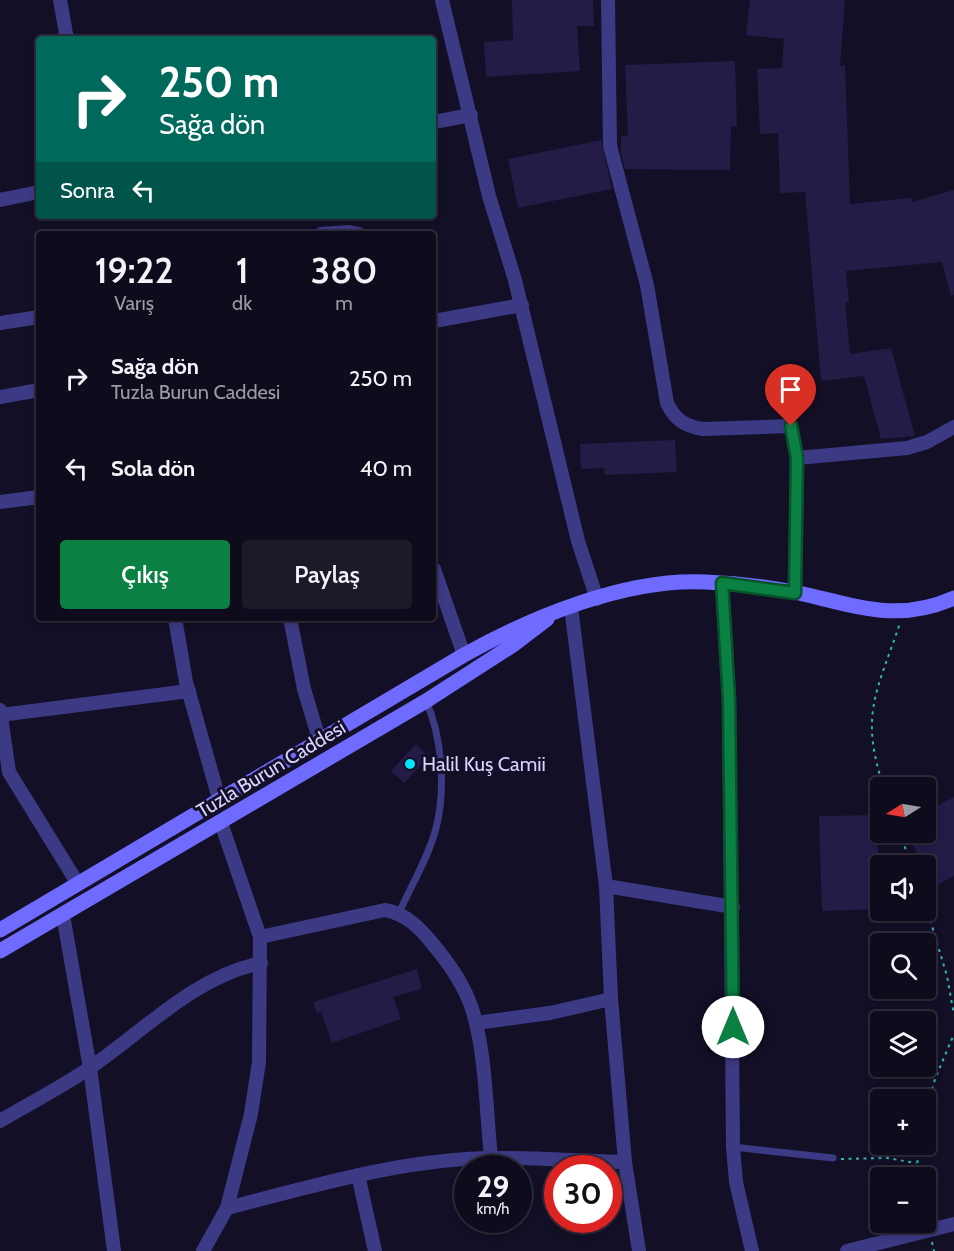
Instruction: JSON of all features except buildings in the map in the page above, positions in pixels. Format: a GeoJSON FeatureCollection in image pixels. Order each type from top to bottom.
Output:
{"type":"FeatureCollection","features":[{"type":"Feature","properties":{"kind":"main road","name":"Tuzla Burun Caddesi"},"geometry":{"type":"LineString","coordinates":[[0,930],[464,655],[508,631],[563,609],[667,583],[722,583],[795,593],[876,611],[904,613],[929,608],[954,598]]}},
{"type":"Feature","properties":{"kind":"main road","name":"Tuzla Burun Caddesi"},"geometry":{"type":"LineString","coordinates":[[0,951],[221,823],[426,700],[513,645],[563,609]]}},
{"type":"Feature","properties":{"kind":"street"},"geometry":{"type":"LineString","coordinates":[[60,0],[66,36]]}},
{"type":"Feature","properties":{"kind":"street"},"geometry":{"type":"LineString","coordinates":[[442,0],[489,196],[522,305],[578,541],[597,599]]}},
{"type":"Feature","properties":{"kind":"street"},"geometry":{"type":"LineString","coordinates":[[608,0],[610,146],[647,285],[667,403],[672,413],[689,426],[703,429],[791,426],[797,458],[795,593]]}},
{"type":"Feature","properties":{"kind":"street"},"geometry":{"type":"LineString","coordinates":[[436,122],[471,115]]}},
{"type":"Feature","properties":{"kind":"street"},"geometry":{"type":"LineString","coordinates":[[0,200],[36,193]]}},
{"type":"Feature","properties":{"kind":"street"},"geometry":{"type":"LineString","coordinates":[[436,321],[522,305]]}},
{"type":"Feature","properties":{"kind":"street"},"geometry":{"type":"LineString","coordinates":[[0,323],[36,317]]}},
{"type":"Feature","properties":{"kind":"street"},"geometry":{"type":"LineString","coordinates":[[0,397],[36,391]]}},
{"type":"Feature","properties":{"kind":"street"},"geometry":{"type":"LineString","coordinates":[[797,458],[907,448],[927,442],[954,427]]}},
{"type":"Feature","properties":{"kind":"street"},"geometry":{"type":"LineString","coordinates":[[0,502],[36,498]]}},
{"type":"Feature","properties":{"kind":"street"},"geometry":{"type":"LineString","coordinates":[[436,575],[464,655]]}},
{"type":"Feature","properties":{"kind":"street"},"geometry":{"type":"LineString","coordinates":[[722,583],[729,699],[734,1147],[736,1182],[752,1251]]}},
{"type":"Feature","properties":{"kind":"street"},"geometry":{"type":"LineString","coordinates":[[563,609],[606,886],[611,999],[624,1162],[639,1251]]}},
{"type":"Feature","properties":{"kind":"street"},"geometry":{"type":"LineString","coordinates":[[175,621],[189,691],[219,799]]}},
{"type":"Feature","properties":{"kind":"street"},"geometry":{"type":"LineString","coordinates":[[291,621],[303,689],[320,742]]}},
{"type":"Feature","properties":{"kind":"street"},"geometry":{"type":"LineString","coordinates":[[0,715],[189,691]]}},
{"type":"Feature","properties":{"kind":"street"},"geometry":{"type":"LineString","coordinates":[[0,710],[4,773],[78,884]]}},
{"type":"Feature","properties":{"kind":"street"},"geometry":{"type":"LineString","coordinates":[[203,1251],[227,1208],[251,1114],[259,1062],[260,937],[221,823]]}},
{"type":"Feature","properties":{"kind":"street"},"geometry":{"type":"LineString","coordinates":[[606,886],[733,907]]}},
{"type":"Feature","properties":{"kind":"street"},"geometry":{"type":"LineString","coordinates":[[260,937],[384,910],[399,913],[411,921],[441,954],[465,992],[476,1023],[491,1155]]}},
{"type":"Feature","properties":{"kind":"street"},"geometry":{"type":"LineString","coordinates":[[63,915],[90,1068],[114,1251]]}},
{"type":"Feature","properties":{"kind":"street"},"geometry":{"type":"LineString","coordinates":[[0,1121],[90,1068],[174,1004],[238,969],[261,963]]}},
{"type":"Feature","properties":{"kind":"street"},"geometry":{"type":"LineString","coordinates":[[476,1023],[550,1012],[611,999]]}},
{"type":"Feature","properties":{"kind":"street"},"geometry":{"type":"LineString","coordinates":[[532,1159],[624,1162]]}},
{"type":"Feature","properties":{"kind":"street"},"geometry":{"type":"LineString","coordinates":[[227,1208],[358,1175],[454,1163]]}},
{"type":"Feature","properties":{"kind":"street"},"geometry":{"type":"LineString","coordinates":[[358,1175],[375,1251]]}},
{"type":"Feature","properties":{"kind":"street"},"geometry":{"type":"LineString","coordinates":[[847,1251],[954,1224]]}},
{"type":"Feature","properties":{"kind":"lane"},"geometry":{"type":"LineString","coordinates":[[399,913],[436,829],[440,788],[439,759],[432,715],[426,700]]}},
{"type":"Feature","properties":{"kind":"lane"},"geometry":{"type":"LineString","coordinates":[[734,1147],[833,1158]]}},
{"type":"Feature","properties":{"kind":"path"},"geometry":{"type":"LineString","coordinates":[[881,777],[873,752],[871,718],[874,698],[904,613]]}},
{"type":"Feature","properties":{"kind":"path"},"geometry":{"type":"LineString","coordinates":[[930,921],[947,976],[954,1015]]}},
{"type":"Feature","properties":{"kind":"path"},"geometry":{"type":"LineString","coordinates":[[932,1089],[954,1034]]}},
{"type":"Feature","properties":{"kind":"path"},"geometry":{"type":"LineString","coordinates":[[916,1167],[917,1155]]}},
{"type":"Feature","properties":{"kind":"path"},"geometry":{"type":"LineString","coordinates":[[833,1158],[887,1158],[916,1163]]}},
{"type":"Feature","properties":{"kind":"place","name":"Halil Kuş Camii"},"geometry":{"type":"Point","coordinates":[410,764]}},
{"type":"Feature","properties":{"kind":"route"},"geometry":{"type":"LineString","coordinates":[[733,1027],[729,699],[722,583],[795,593],[797,458],[791,426]]}}]}
